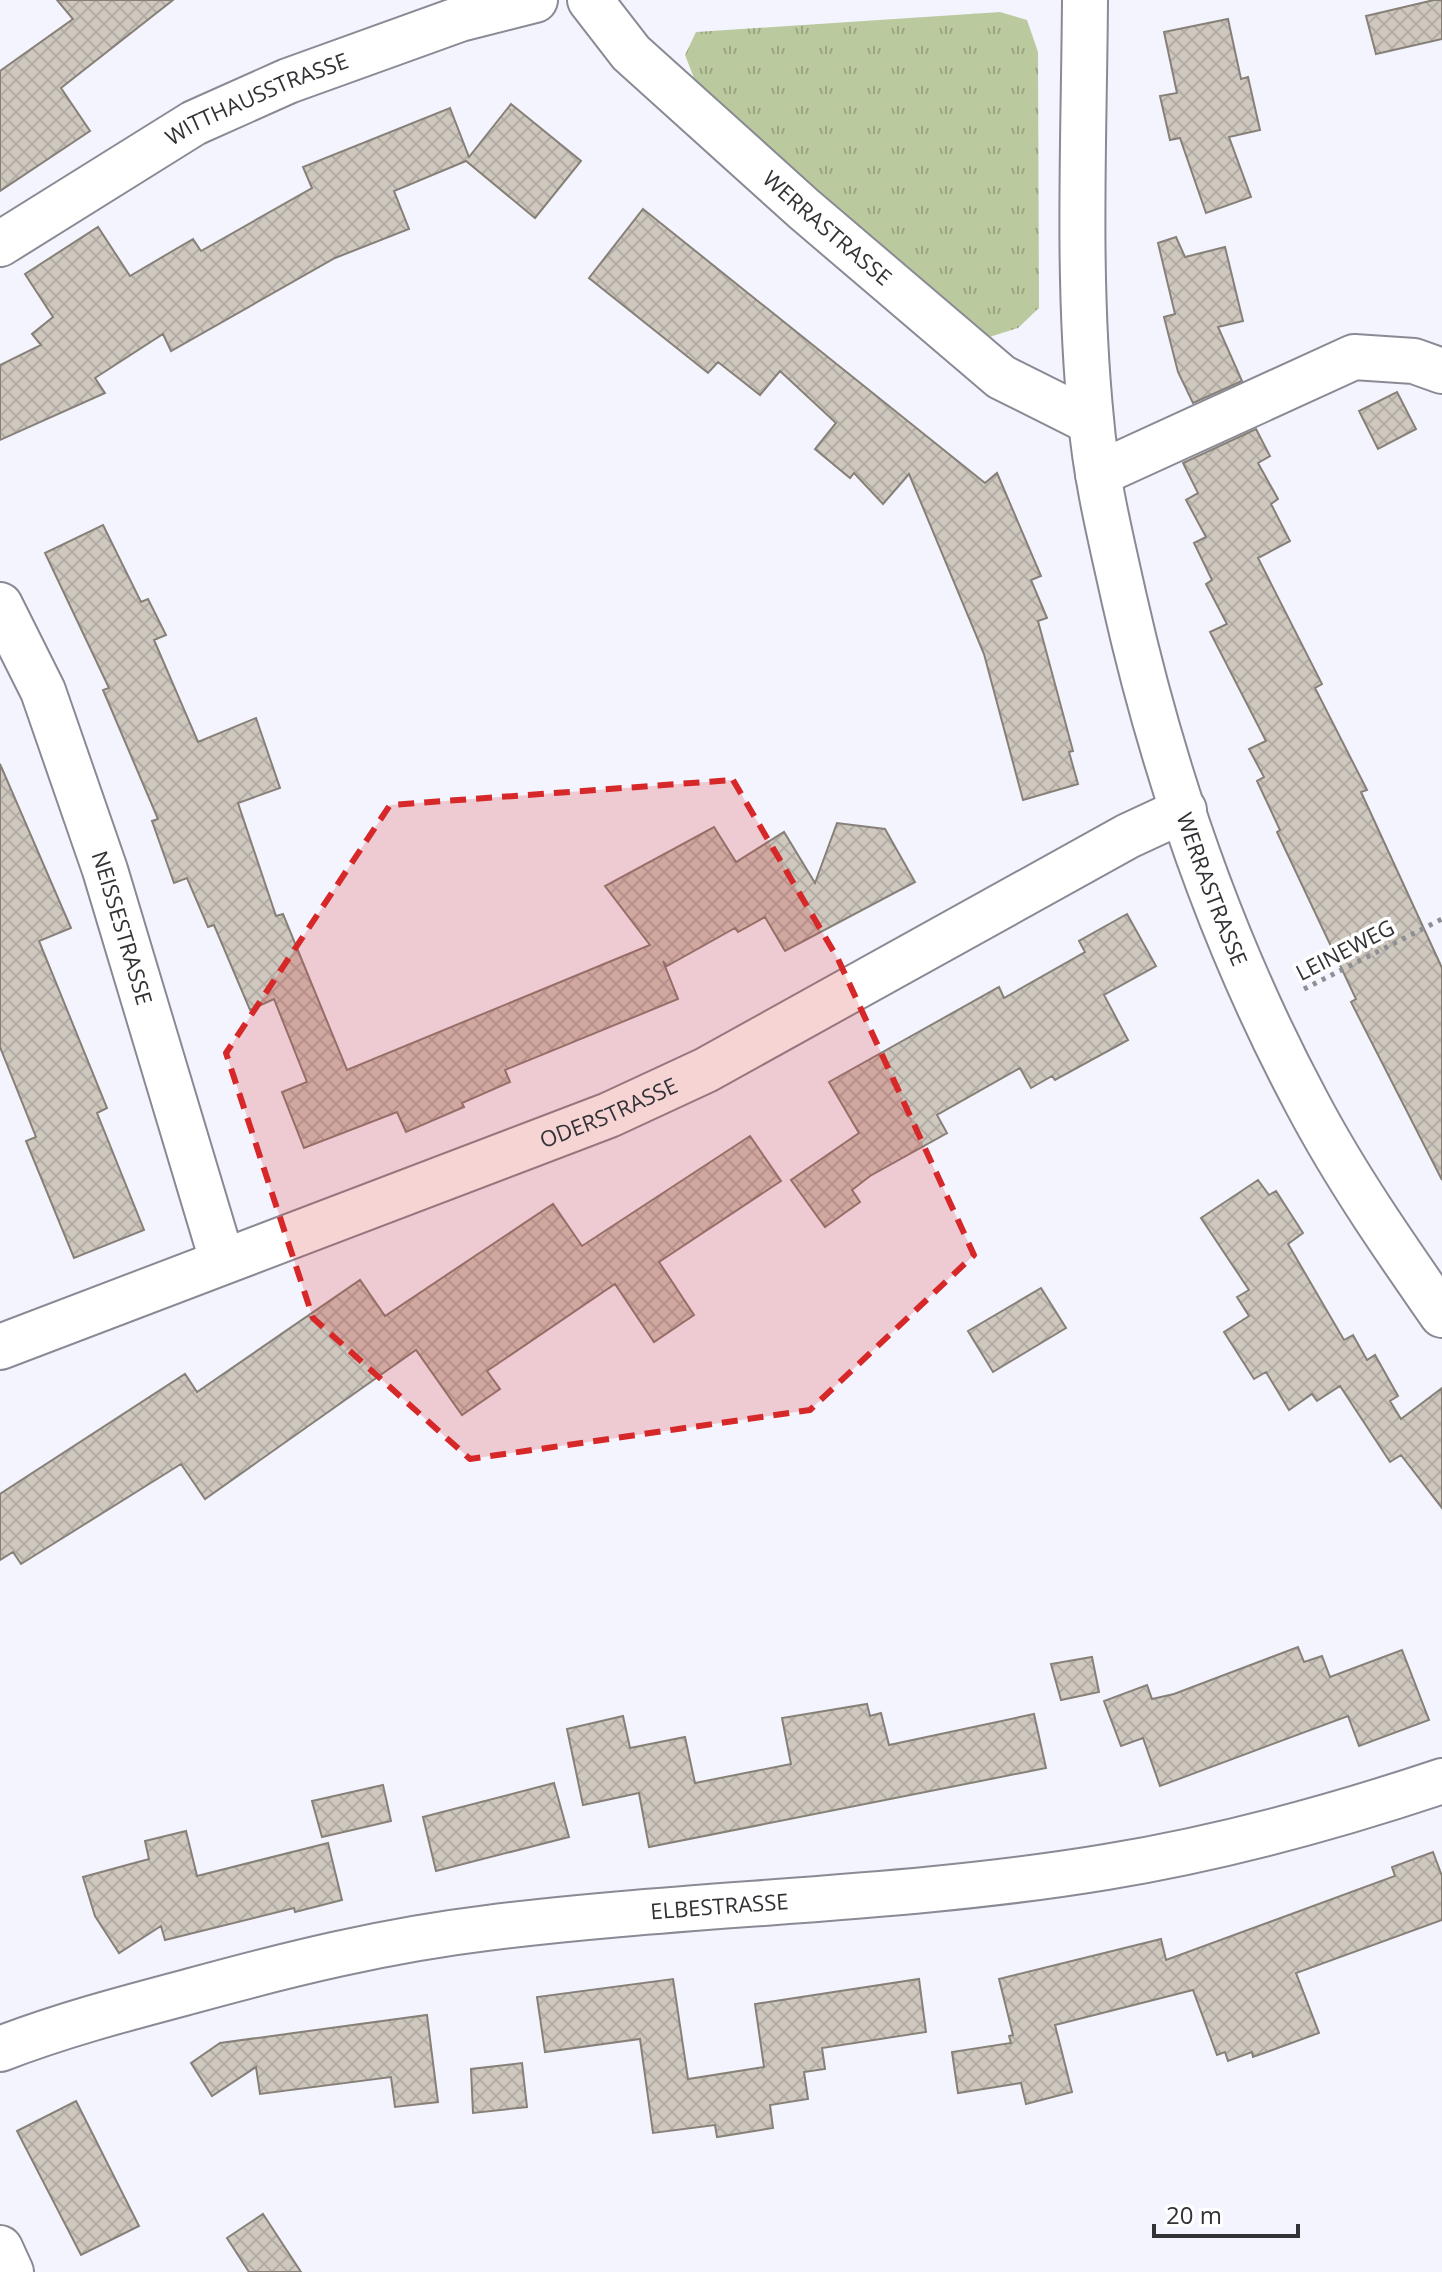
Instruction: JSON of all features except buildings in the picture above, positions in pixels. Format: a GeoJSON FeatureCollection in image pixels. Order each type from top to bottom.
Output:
{"type":"FeatureCollection","features":[{"type":"Feature","properties":{"kind":"street","name":"WITTHAUSSTRASSE"},"geometry":{"type":"LineString","coordinates":[[0,244],[194,123],[458,9],[535,0]]}},
{"type":"Feature","properties":{"kind":"street","name":"WERRASTRASSE"},"geometry":{"type":"LineString","coordinates":[[590,0],[631,53],[804,209],[1001,377],[1091,422]]}},
{"type":"Feature","properties":{"kind":"street","name":"WERRASTRASSE"},"geometry":{"type":"LineString","coordinates":[[1085,0],[1082,307],[1091,422],[1098,474],[1141,671],[1184,810],[1262,1010],[1306,1102],[1359,1193],[1442,1315]]}},
{"type":"Feature","properties":{"kind":"street"},"geometry":{"type":"LineString","coordinates":[[1098,474],[1354,357],[1414,361],[1442,371]]}},
{"type":"Feature","properties":{"kind":"street","name":"NEISSESTRASSE"},"geometry":{"type":"LineString","coordinates":[[0,605],[43,691],[100,855],[222,1260]]}},
{"type":"Feature","properties":{"kind":"street","name":"ODERSTRASSE"},"geometry":{"type":"LineString","coordinates":[[0,1347],[609,1115],[706,1070],[1128,836],[1184,810]]}},
{"type":"Feature","properties":{"kind":"street","name":"ELBESTRASSE"},"geometry":{"type":"LineString","coordinates":[[0,2049],[307,1959],[387,1944],[486,1928],[677,1909],[857,1896],[1104,1868],[1222,1846],[1361,1808],[1442,1781]]}},
{"type":"Feature","properties":{"kind":"street"},"geometry":{"type":"LineString","coordinates":[[0,2248],[11,2272]]}},
{"type":"Feature","properties":{"kind":"path","name":"LEINEWEG"},"geometry":{"type":"LineString","coordinates":[[1262,1010],[1442,919]]}},
{"type":"Feature","properties":{"kind":"highlighted area"},"geometry":{"type":"Polygon","coordinates":[[[733,780],[838,959],[974,1255],[810,1410],[470,1459],[313,1318],[226,1053],[390,805],[733,780]]]}},
{"type":"Feature","properties":{"kind":"green space"},"geometry":{"type":"Polygon","coordinates":[[[1000,12],[1027,20],[1038,52],[1039,308],[1018,328],[983,339],[949,317],[694,78],[685,55],[696,32],[1000,12]]]}}]}
